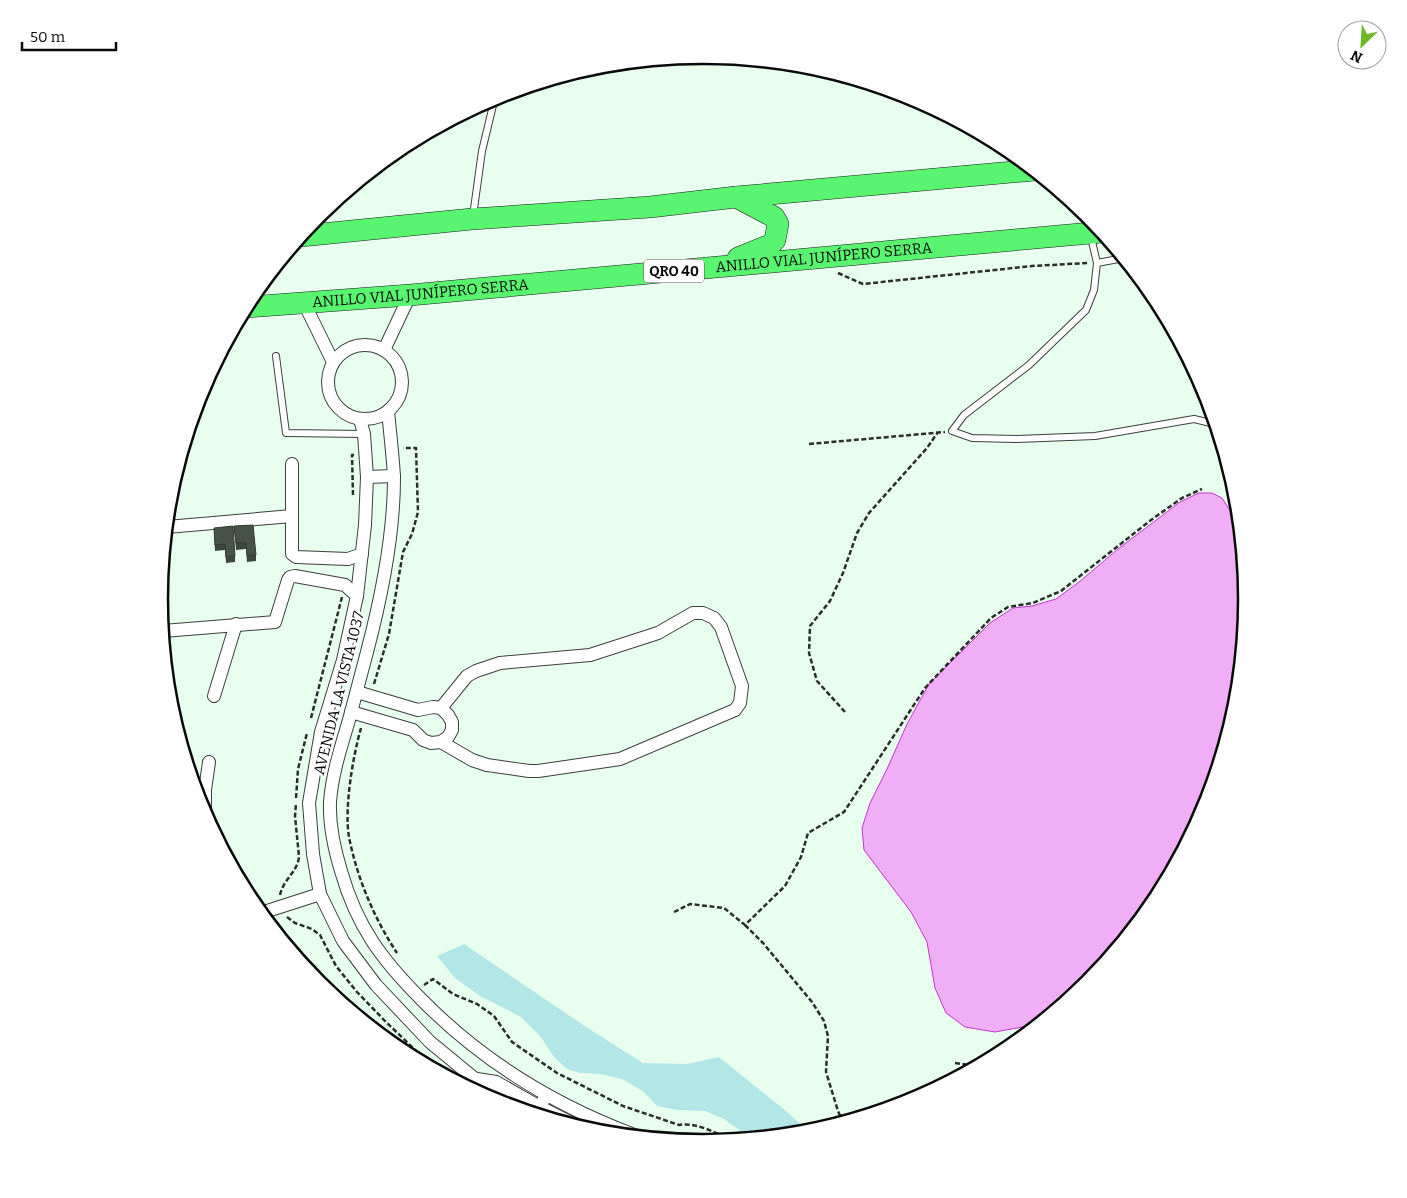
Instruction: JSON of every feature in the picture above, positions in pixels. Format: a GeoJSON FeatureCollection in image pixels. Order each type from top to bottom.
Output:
{"type":"FeatureCollection","features":[{"type":"Feature","properties":{"kind":"highway"},"geometry":{"type":"LineString","coordinates":[[312,235],[472,219],[650,207],[736,197],[1025,171]]}},
{"type":"Feature","properties":{"kind":"highway"},"geometry":{"type":"LineString","coordinates":[[716,267],[770,245],[775,240],[778,224],[774,217],[736,197]]}},
{"type":"Feature","properties":{"kind":"highway","name":"ANILLO VIAL JUNÍPERO SERRA"},"geometry":{"type":"LineString","coordinates":[[255,306],[410,295],[1093,232]]}},
{"type":"Feature","properties":{"kind":"street"},"geometry":{"type":"LineString","coordinates":[[384,350],[410,295]]}},
{"type":"Feature","properties":{"kind":"street"},"geometry":{"type":"LineString","coordinates":[[304,303],[333,362]]}},
{"type":"Feature","properties":{"kind":"street"},"geometry":{"type":"LineString","coordinates":[[371,345],[384,350],[395,360],[401,373],[402,387],[397,401],[388,412],[375,418],[360,419],[346,414],[335,404],[328,390],[328,376],[333,362],[343,352],[356,346],[371,345]]}},
{"type":"Feature","properties":{"kind":"street","name":"AVENIDA LA VISTA 1037"},"geometry":{"type":"LineString","coordinates":[[388,412],[394,476],[391,527],[381,597],[357,692],[334,770],[330,802],[330,828],[348,896],[369,938],[382,957],[439,1018],[477,1050],[509,1073],[546,1095],[605,1124],[618,1127]]}},
{"type":"Feature","properties":{"kind":"street","name":"AVENIDA LA VISTA 1037"},"geometry":{"type":"LineString","coordinates":[[360,419],[364,434],[367,477],[357,596],[343,660],[321,732],[309,803],[313,854],[320,894],[343,941],[376,986],[430,1042],[475,1079],[495,1092]]}},
{"type":"Feature","properties":{"kind":"street"},"geometry":{"type":"LineString","coordinates":[[292,464],[292,554],[296,556],[348,559],[362,554]]}},
{"type":"Feature","properties":{"kind":"street"},"geometry":{"type":"LineString","coordinates":[[367,477],[394,476]]}},
{"type":"Feature","properties":{"kind":"street"},"geometry":{"type":"LineString","coordinates":[[173,526],[292,516]]}},
{"type":"Feature","properties":{"kind":"street"},"geometry":{"type":"LineString","coordinates":[[169,630],[275,622],[290,577],[295,576],[344,585],[357,596]]}},
{"type":"Feature","properties":{"kind":"street"},"geometry":{"type":"LineString","coordinates":[[441,708],[468,676],[476,671],[505,662],[590,655],[658,633],[693,613],[703,613],[714,618],[721,627],[742,686],[740,702],[735,710],[620,759],[528,771],[487,765],[472,760],[442,742]]}},
{"type":"Feature","properties":{"kind":"street"},"geometry":{"type":"LineString","coordinates":[[214,696],[236,624]]}},
{"type":"Feature","properties":{"kind":"street"},"geometry":{"type":"LineString","coordinates":[[351,712],[413,730],[423,740],[432,743],[442,742],[452,730],[452,722],[448,714],[441,708],[433,707],[418,710],[357,692]]}},
{"type":"Feature","properties":{"kind":"street"},"geometry":{"type":"LineString","coordinates":[[202,784],[209,762]]}},
{"type":"Feature","properties":{"kind":"street"},"geometry":{"type":"LineString","coordinates":[[269,911],[320,894]]}},
{"type":"Feature","properties":{"kind":"street"},"geometry":{"type":"LineString","coordinates":[[475,1079],[496,1082],[533,1107]]}},
{"type":"Feature","properties":{"kind":"street"},"geometry":{"type":"LineString","coordinates":[[539,1108],[546,1095]]}},
{"type":"Feature","properties":{"kind":"lane"},"geometry":{"type":"LineString","coordinates":[[472,219],[482,152],[492,107]]}},
{"type":"Feature","properties":{"kind":"lane"},"geometry":{"type":"LineString","coordinates":[[1096,236],[1098,263],[1094,290],[1086,310],[1029,365],[964,416],[952,431],[972,438],[1017,439],[1085,436],[1194,419],[1208,422]]}},
{"type":"Feature","properties":{"kind":"lane"},"geometry":{"type":"LineString","coordinates":[[1098,263],[1117,259]]}},
{"type":"Feature","properties":{"kind":"lane"},"geometry":{"type":"LineString","coordinates":[[276,356],[286,433],[364,434]]}},
{"type":"Feature","properties":{"kind":"path"},"geometry":{"type":"LineString","coordinates":[[823,257],[838,274],[863,284],[1032,266],[1098,263]]}},
{"type":"Feature","properties":{"kind":"path"},"geometry":{"type":"LineString","coordinates":[[809,444],[952,431]]}},
{"type":"Feature","properties":{"kind":"path"},"geometry":{"type":"LineString","coordinates":[[844,712],[817,681],[809,654],[810,626],[830,601],[843,573],[857,533],[869,513],[927,448],[938,432]]}},
{"type":"Feature","properties":{"kind":"path"},"geometry":{"type":"LineString","coordinates":[[370,696],[388,634],[403,552],[412,534],[418,512],[416,448],[391,449]]}},
{"type":"Feature","properties":{"kind":"path"},"geometry":{"type":"LineString","coordinates":[[353,504],[352,455],[366,455]]}},
{"type":"Feature","properties":{"kind":"path"},"geometry":{"type":"LineString","coordinates":[[745,925],[785,886],[800,857],[808,833],[844,812],[925,688],[991,618],[1008,608],[1033,603],[1061,591],[1151,520],[1182,498],[1202,489]]}},
{"type":"Feature","properties":{"kind":"path"},"geometry":{"type":"LineString","coordinates":[[310,721],[344,585]]}},
{"type":"Feature","properties":{"kind":"path"},"geometry":{"type":"LineString","coordinates":[[365,715],[358,742],[349,795],[349,836],[363,891],[398,953]]}},
{"type":"Feature","properties":{"kind":"path"},"geometry":{"type":"LineString","coordinates":[[299,856],[295,816],[298,769],[308,730]]}},
{"type":"Feature","properties":{"kind":"path"},"geometry":{"type":"LineString","coordinates":[[674,912],[690,904],[724,908],[763,943],[812,1002],[824,1021],[828,1036],[826,1072],[841,1116]]}},
{"type":"Feature","properties":{"kind":"path"},"geometry":{"type":"LineString","coordinates":[[320,935],[336,966],[357,992],[384,1021],[415,1050]]}},
{"type":"Feature","properties":{"kind":"path"},"geometry":{"type":"LineString","coordinates":[[418,981],[423,986],[433,979],[453,994],[477,1004],[494,1016],[512,1042],[558,1073],[588,1089],[623,1106],[679,1125],[688,1124],[702,1127],[717,1134]]}},
{"type":"Feature","properties":{"kind":"path"},"geometry":{"type":"LineString","coordinates":[[954,1063],[967,1065]]}},
{"type":"Feature","properties":{"kind":"shaded area"},"geometry":{"type":"Polygon","coordinates":[[[1199,493],[1212,493],[1222,498],[1231,512],[1238,564],[1238,634],[1234,669],[1221,738],[1198,804],[1184,836],[1149,896],[1128,925],[1106,952],[1056,1001],[1026,1026],[995,1032],[965,1027],[946,1013],[935,988],[927,942],[911,912],[864,850],[862,828],[870,803],[907,724],[929,684],[990,623],[1013,608],[1032,606],[1056,599],[1180,502],[1199,493]]]}},
{"type":"Feature","properties":{"kind":"shaded area"},"geometry":{"type":"Polygon","coordinates":[[[464,944],[586,1027],[643,1063],[687,1064],[719,1057],[801,1125],[743,1133],[724,1119],[705,1111],[676,1110],[657,1106],[644,1092],[622,1079],[601,1074],[580,1073],[567,1069],[554,1057],[541,1037],[521,1017],[480,996],[455,978],[437,956],[464,944]]]}},
{"type":"Feature","properties":{"kind":"building"},"geometry":{"type":"Polygon","coordinates":[[[253,525],[256,555],[247,555],[246,543],[236,543],[234,526],[253,525]]]}},
{"type":"Feature","properties":{"kind":"building"},"geometry":{"type":"Polygon","coordinates":[[[233,526],[235,556],[226,557],[225,544],[215,545],[214,528],[233,526]]]}}]}
